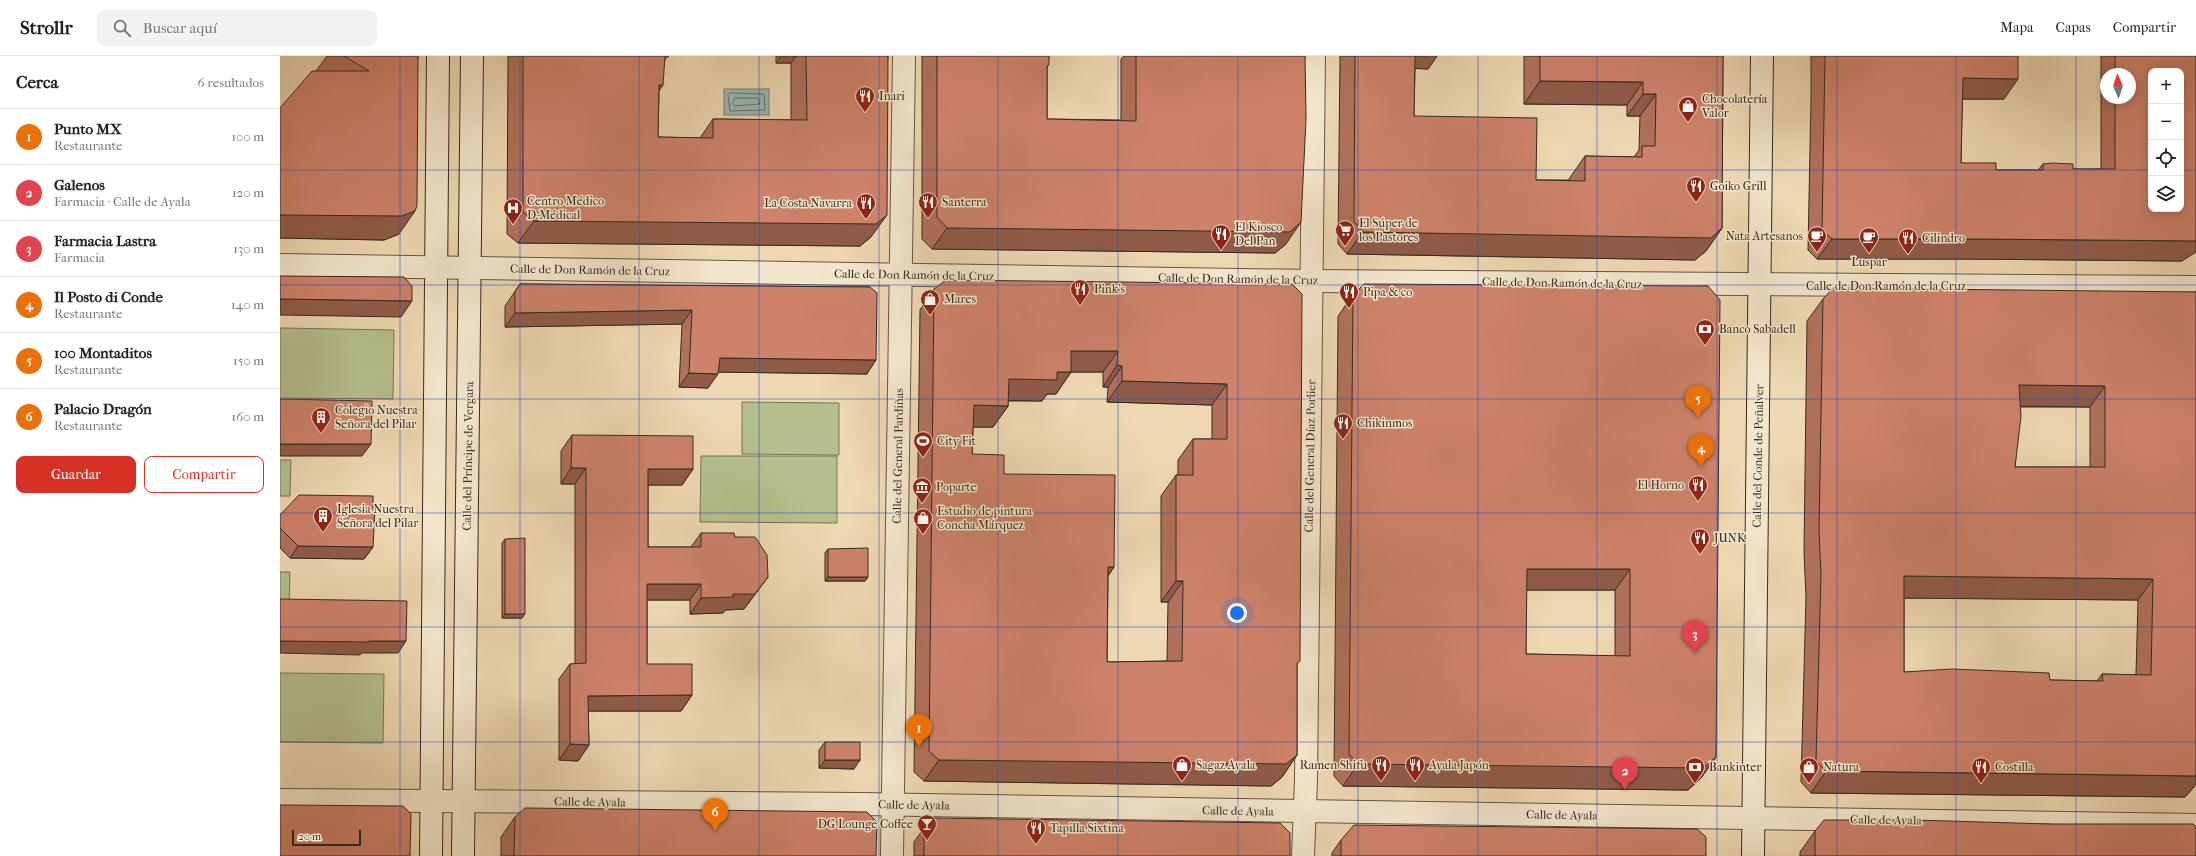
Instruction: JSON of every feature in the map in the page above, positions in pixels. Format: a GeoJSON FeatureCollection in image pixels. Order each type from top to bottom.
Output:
{"type":"FeatureCollection","features":[{"type":"Feature","properties":{"kind":"street"},"geometry":{"type":"LineString","coordinates":[[431,856],[438,56]]}},
{"type":"Feature","properties":{"kind":"street","name":"Calle del Príncipe de Vergara"},"geometry":{"type":"LineString","coordinates":[[463,856],[472,56]]}},
{"type":"Feature","properties":{"kind":"street","name":"Calle del General Pardiñas"},"geometry":{"type":"LineString","coordinates":[[892,856],[904,56]]}},
{"type":"Feature","properties":{"kind":"street","name":"Calle del General Díaz Porlier"},"geometry":{"type":"LineString","coordinates":[[1304,856],[1314,56]]}},
{"type":"Feature","properties":{"kind":"street","name":"Calle del Conde de Peñalver"},"geometry":{"type":"LineString","coordinates":[[1753,856],[1762,56]]}},
{"type":"Feature","properties":{"kind":"street","name":"Calle de Don Ramón de la Cruz"},"geometry":{"type":"LineString","coordinates":[[280,265],[1312,281],[2196,287]]}},
{"type":"Feature","properties":{"kind":"street","name":"Calle de Ayala"},"geometry":{"type":"LineString","coordinates":[[280,800],[432,800],[892,805],[2196,825]]}},
{"type":"Feature","properties":{"kind":"green space"},"geometry":{"type":"Polygon","coordinates":[[[280,328],[394,330],[393,399],[280,398],[280,328]]]}},
{"type":"Feature","properties":{"kind":"green space"},"geometry":{"type":"Polygon","coordinates":[[[742,402],[839,403],[839,455],[742,454],[742,402]]]}},
{"type":"Feature","properties":{"kind":"green space"},"geometry":{"type":"Polygon","coordinates":[[[701,456],[837,456],[837,523],[700,522],[701,456]]]}},
{"type":"Feature","properties":{"kind":"green space"},"geometry":{"type":"Polygon","coordinates":[[[280,460],[291,460],[290,496],[280,496],[280,460]]]}},
{"type":"Feature","properties":{"kind":"green space"},"geometry":{"type":"Polygon","coordinates":[[[280,572],[290,572],[289,609],[280,608],[280,572]]]}},
{"type":"Feature","properties":{"kind":"green space"},"geometry":{"type":"Polygon","coordinates":[[[280,673],[384,674],[383,743],[280,742],[280,673]]]}},
{"type":"Feature","properties":{"kind":"water"},"geometry":{"type":"Polygon","coordinates":[[[724,89],[769,89],[769,115],[724,115],[724,89]]]}},
{"type":"Feature","properties":{"kind":"building"},"geometry":{"type":"Polygon","coordinates":[[[344,56],[418,56],[417,206],[415,211],[401,216],[280,215],[280,108],[312,71],[369,71],[344,56]]]}},
{"type":"Feature","properties":{"kind":"building"},"geometry":{"type":"Polygon","coordinates":[[[523,56],[665,56],[663,85],[659,85],[658,137],[713,138],[713,119],[807,120],[806,56],[888,56],[887,215],[876,224],[534,221],[523,212],[523,56]]]}},
{"type":"Feature","properties":{"kind":"building"},"geometry":{"type":"Polygon","coordinates":[[[937,56],[1049,56],[1049,65],[1047,66],[1047,119],[1136,121],[1136,56],[1305,56],[1306,119],[1301,222],[1290,232],[947,228],[937,217],[937,56]]]}},
{"type":"Feature","properties":{"kind":"building"},"geometry":{"type":"Polygon","coordinates":[[[1355,56],[1415,56],[1414,116],[1537,118],[1536,180],[1585,181],[1585,156],[1642,157],[1642,146],[1655,146],[1656,94],[1643,94],[1643,82],[1540,81],[1540,56],[1723,56],[1722,228],[1711,238],[1363,232],[1354,221],[1355,56]]]}},
{"type":"Feature","properties":{"kind":"building"},"geometry":{"type":"Polygon","coordinates":[[[1825,56],[2018,56],[2018,79],[1963,78],[1961,163],[1996,163],[1996,170],[2043,170],[2043,164],[2052,163],[2073,164],[2073,169],[2115,169],[2115,104],[2136,104],[2136,68],[2115,68],[2115,56],[2196,56],[2196,241],[1832,239],[1822,230],[1825,56]]]}},
{"type":"Feature","properties":{"kind":"building"},"geometry":{"type":"Polygon","coordinates":[[[280,276],[404,277],[412,286],[412,301],[280,299],[280,276]]]}},
{"type":"Feature","properties":{"kind":"building"},"geometry":{"type":"Polygon","coordinates":[[[946,280],[1292,284],[1302,294],[1300,661],[1297,663],[1297,755],[1286,764],[939,760],[929,751],[934,289],[946,280]],[[1071,351],[1071,372],[1057,372],[1057,380],[1009,379],[1008,406],[974,405],[972,454],[1004,455],[1004,474],[1115,475],[1114,567],[1108,567],[1107,662],[1182,661],[1183,581],[1176,581],[1176,475],[1193,475],[1193,439],[1227,439],[1227,384],[1122,381],[1122,366],[1117,365],[1118,351],[1071,351]]]}},
{"type":"Feature","properties":{"kind":"building"},"geometry":{"type":"Polygon","coordinates":[[[520,284],[870,287],[877,293],[876,360],[720,358],[718,374],[689,373],[692,310],[515,313],[515,292],[520,284]]]}},
{"type":"Feature","properties":{"kind":"building"},"geometry":{"type":"Polygon","coordinates":[[[1364,284],[1708,286],[1720,300],[1716,757],[1703,768],[1358,764],[1349,754],[1353,295],[1364,284]],[[1527,569],[1526,654],[1630,656],[1630,569],[1527,569]]]}},
{"type":"Feature","properties":{"kind":"building"},"geometry":{"type":"Polygon","coordinates":[[[1833,288],[2196,292],[2196,776],[1826,771],[1816,761],[1821,575],[1819,530],[1823,299],[1833,288]],[[2019,385],[2021,416],[2015,467],[2105,467],[2105,386],[2019,385]],[[1904,576],[1904,672],[1952,669],[2049,673],[2050,680],[2103,681],[2102,674],[2151,675],[2153,579],[1904,576]]]}},
{"type":"Feature","properties":{"kind":"building","name":"Colegio Nuestra Señora del Pilar"},"geometry":{"type":"Polygon","coordinates":[[[280,399],[372,401],[371,444],[280,444],[280,399]]]}},
{"type":"Feature","properties":{"kind":"building"},"geometry":{"type":"Polygon","coordinates":[[[572,435],[693,436],[693,469],[648,469],[648,547],[701,547],[701,533],[734,533],[735,537],[755,537],[767,555],[768,577],[755,594],[733,594],[733,597],[701,598],[701,584],[647,584],[647,664],[692,664],[692,695],[588,696],[589,745],[570,744],[570,664],[586,663],[586,468],[571,468],[572,435]]]}},
{"type":"Feature","properties":{"kind":"building","name":"Iglesia Nuestra Señora del Pilar"},"geometry":{"type":"Polygon","coordinates":[[[299,495],[373,496],[373,508],[375,507],[373,547],[298,546],[280,528],[280,515],[299,495]]]}},
{"type":"Feature","properties":{"kind":"building"},"geometry":{"type":"Polygon","coordinates":[[[525,538],[525,614],[505,614],[505,539],[525,538]]]}},
{"type":"Feature","properties":{"kind":"building"},"geometry":{"type":"Polygon","coordinates":[[[868,548],[868,577],[828,577],[828,549],[868,548]]]}},
{"type":"Feature","properties":{"kind":"building"},"geometry":{"type":"Polygon","coordinates":[[[280,599],[407,601],[406,641],[280,641],[280,599]]]}},
{"type":"Feature","properties":{"kind":"building"},"geometry":{"type":"Polygon","coordinates":[[[825,742],[860,742],[860,760],[825,760],[825,742]]]}},
{"type":"Feature","properties":{"kind":"building"},"geometry":{"type":"Polygon","coordinates":[[[280,805],[403,806],[411,814],[410,856],[280,856],[280,805]]]}},
{"type":"Feature","properties":{"kind":"building"},"geometry":{"type":"Polygon","coordinates":[[[525,808],[867,812],[877,822],[876,856],[514,856],[515,817],[525,808]]]}},
{"type":"Feature","properties":{"kind":"building"},"geometry":{"type":"Polygon","coordinates":[[[934,818],[1280,823],[1290,833],[1290,856],[924,856],[924,828],[934,818]]]}},
{"type":"Feature","properties":{"kind":"building"},"geometry":{"type":"Polygon","coordinates":[[[1824,820],[1914,820],[2049,824],[2193,824],[2196,827],[2196,856],[1815,856],[1815,831],[1824,820]]]}},
{"type":"Feature","properties":{"kind":"building"},"geometry":{"type":"Polygon","coordinates":[[[1354,825],[1697,829],[1706,837],[1706,856],[1341,856],[1341,840],[1354,825]]]}},
{"type":"Feature","properties":{"kind":"place","name":"Inari"},"geometry":{"type":"Point","coordinates":[865,113]}},
{"type":"Feature","properties":{"kind":"place","name":"Chocolatería Valor"},"geometry":{"type":"Point","coordinates":[1688,123]}},
{"type":"Feature","properties":{"kind":"place","name":"Goiko Grill"},"geometry":{"type":"Point","coordinates":[1696,203]}},
{"type":"Feature","properties":{"kind":"place","name":"Santerra"},"geometry":{"type":"Point","coordinates":[928,219]}},
{"type":"Feature","properties":{"kind":"place","name":"La Costa Navarra"},"geometry":{"type":"Point","coordinates":[866,220]}},
{"type":"Feature","properties":{"kind":"place","name":"Centro Médico D-Médical"},"geometry":{"type":"Point","coordinates":[513,225]}},
{"type":"Feature","properties":{"kind":"place","name":"El Súper de los Pastores"},"geometry":{"type":"Point","coordinates":[1345,247]}},
{"type":"Feature","properties":{"kind":"place","name":"El Kiosco Del Pan"},"geometry":{"type":"Point","coordinates":[1221,251]}},
{"type":"Feature","properties":{"kind":"place","name":"Nata Artesanos"},"geometry":{"type":"Point","coordinates":[1817,253]}},
{"type":"Feature","properties":{"kind":"place","name":"Luspar"},"geometry":{"type":"Point","coordinates":[1869,254]}},
{"type":"Feature","properties":{"kind":"place","name":"Cilindro"},"geometry":{"type":"Point","coordinates":[1908,255]}},
{"type":"Feature","properties":{"kind":"place","name":"Pink’s"},"geometry":{"type":"Point","coordinates":[1080,306]}},
{"type":"Feature","properties":{"kind":"place","name":"Pipa & co"},"geometry":{"type":"Point","coordinates":[1349,309]}},
{"type":"Feature","properties":{"kind":"place","name":"Mares"},"geometry":{"type":"Point","coordinates":[930,316]}},
{"type":"Feature","properties":{"kind":"place","name":"Banco Sabadell"},"geometry":{"type":"Point","coordinates":[1705,346]}},
{"type":"Feature","properties":{"kind":"place","name":"100 Montaditos"},"geometry":{"type":"Point","coordinates":[1698,418]}},
{"type":"Feature","properties":{"kind":"place","name":"Colegio Nuestra Señora del Pilar"},"geometry":{"type":"Point","coordinates":[321,434]}},
{"type":"Feature","properties":{"kind":"place","name":"Chikinmos"},"geometry":{"type":"Point","coordinates":[1343,440]}},
{"type":"Feature","properties":{"kind":"place","name":"City Fit"},"geometry":{"type":"Point","coordinates":[923,458]}},
{"type":"Feature","properties":{"kind":"place","name":"Il Posto di Conde"},"geometry":{"type":"Point","coordinates":[1701,467]}},
{"type":"Feature","properties":{"kind":"place","name":"El Horno"},"geometry":{"type":"Point","coordinates":[1698,502]}},
{"type":"Feature","properties":{"kind":"place","name":"Poparte"},"geometry":{"type":"Point","coordinates":[922,504]}},
{"type":"Feature","properties":{"kind":"place","name":"Iglesia Nuestra Señora del Pilar"},"geometry":{"type":"Point","coordinates":[323,533]}},
{"type":"Feature","properties":{"kind":"place","name":"Estudio de pintura Concha Márquez"},"geometry":{"type":"Point","coordinates":[923,535]}},
{"type":"Feature","properties":{"kind":"place","name":"JUNK"},"geometry":{"type":"Point","coordinates":[1700,555]}},
{"type":"Feature","properties":{"kind":"place","name":"Farmacia Lastra"},"geometry":{"type":"Point","coordinates":[1695,653]}},
{"type":"Feature","properties":{"kind":"place","name":"Punto MX"},"geometry":{"type":"Point","coordinates":[919,747]}},
{"type":"Feature","properties":{"kind":"place","name":"Sagaz Ayala"},"geometry":{"type":"Point","coordinates":[1182,782]}},
{"type":"Feature","properties":{"kind":"place","name":"Ramen Shifu"},"geometry":{"type":"Point","coordinates":[1381,782]}},
{"type":"Feature","properties":{"kind":"place","name":"Ayala Japón"},"geometry":{"type":"Point","coordinates":[1415,782]}},
{"type":"Feature","properties":{"kind":"place","name":"Bankinter"},"geometry":{"type":"Point","coordinates":[1695,784]}},
{"type":"Feature","properties":{"kind":"place","name":"Natura"},"geometry":{"type":"Point","coordinates":[1809,784]}},
{"type":"Feature","properties":{"kind":"place","name":"Costilla"},"geometry":{"type":"Point","coordinates":[1981,784]}},
{"type":"Feature","properties":{"kind":"place","name":"Galenos"},"geometry":{"type":"Point","coordinates":[1625,790]}},
{"type":"Feature","properties":{"kind":"place","name":"Palacio Dragón"},"geometry":{"type":"Point","coordinates":[715,831]}},
{"type":"Feature","properties":{"kind":"place","name":"DG Lounge Coffee"},"geometry":{"type":"Point","coordinates":[927,841]}},
{"type":"Feature","properties":{"kind":"place","name":"Tapilla Sixtina"},"geometry":{"type":"Point","coordinates":[1036,845]}}]}
